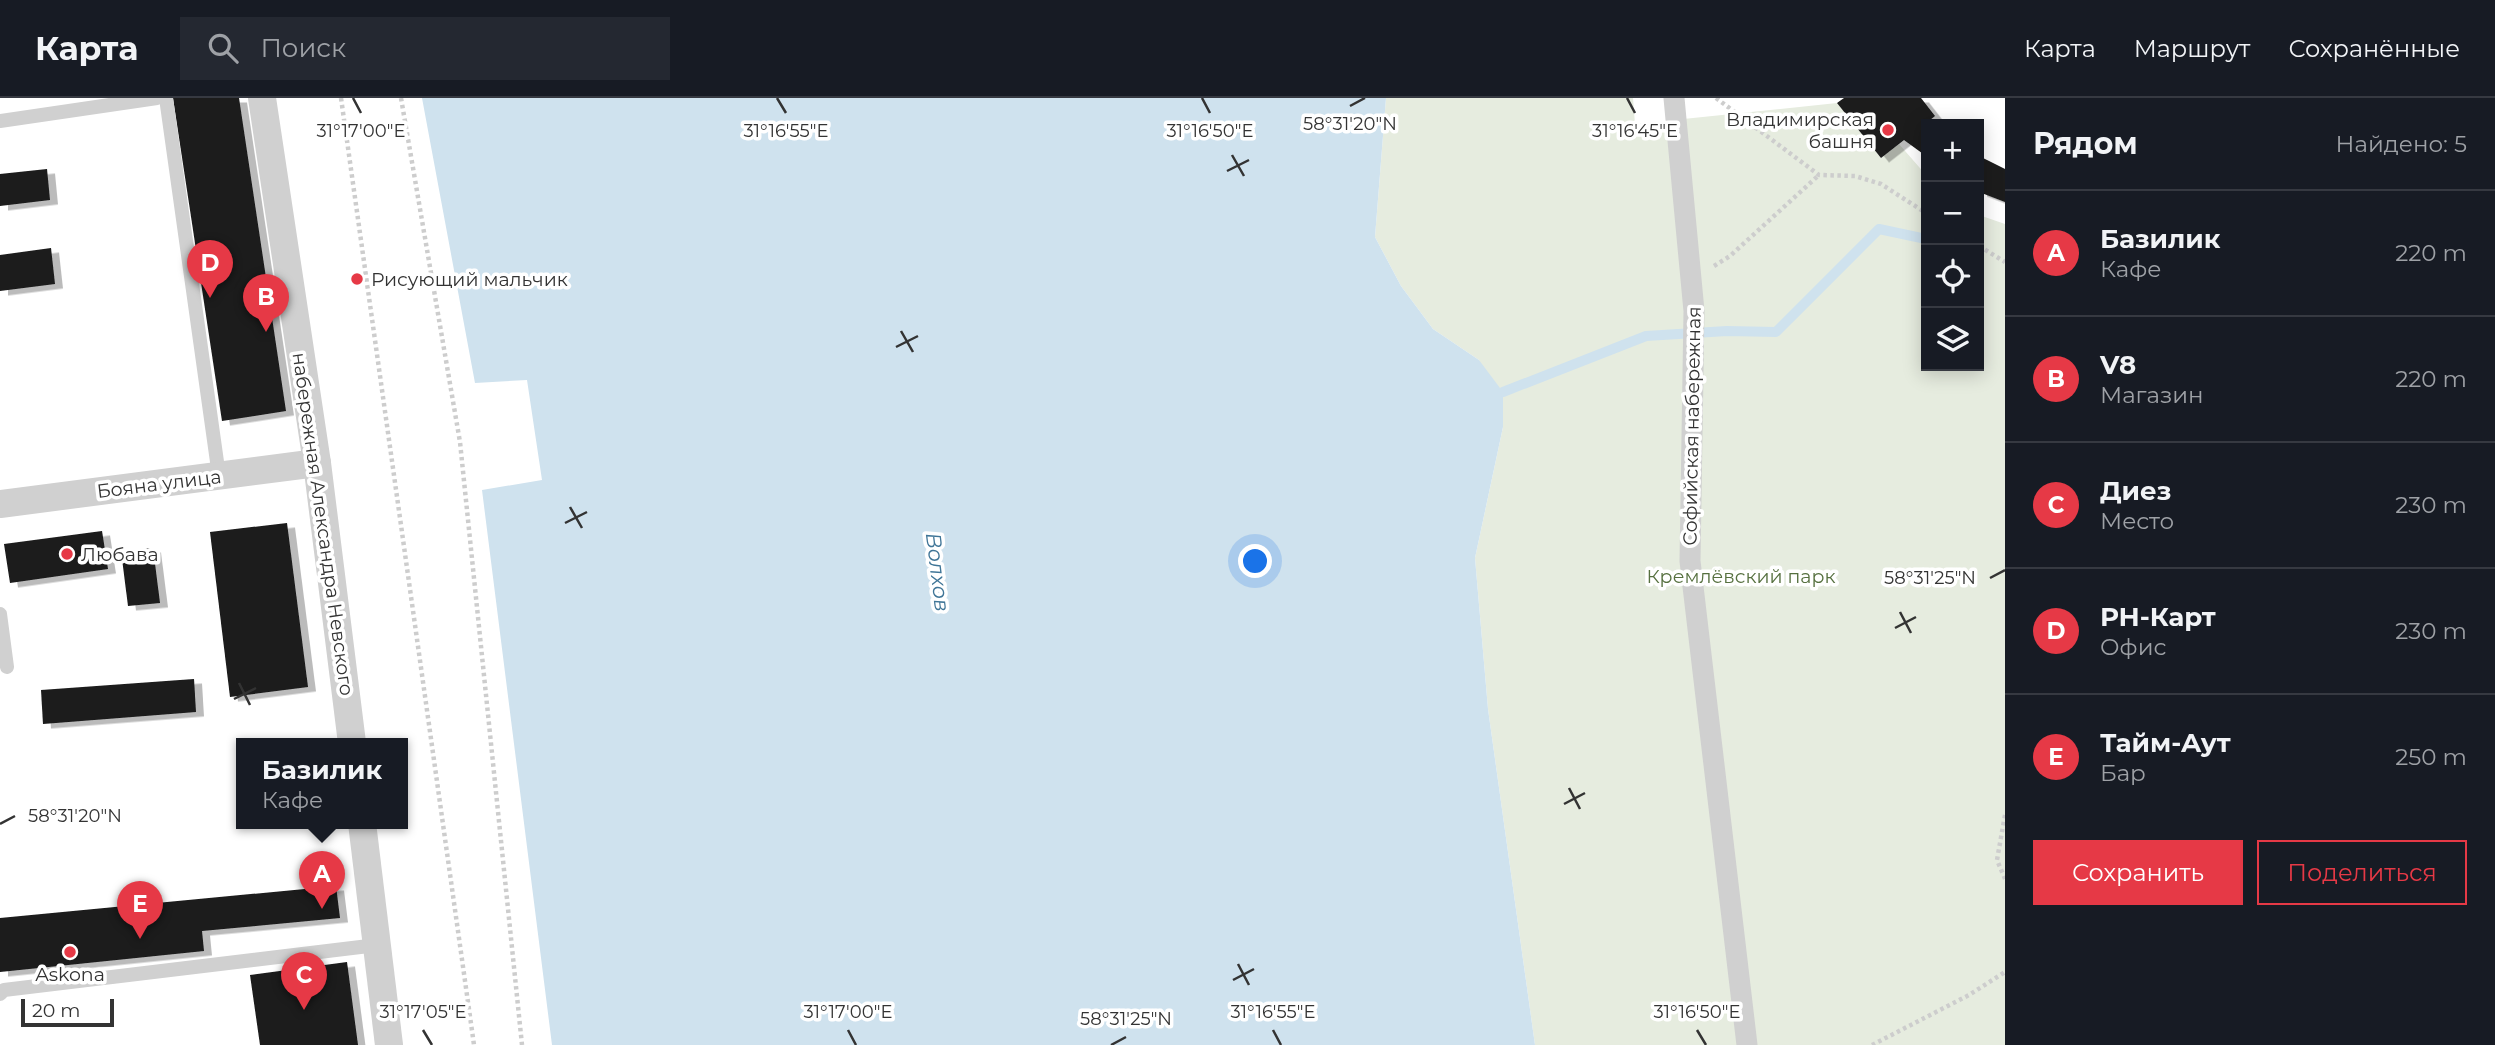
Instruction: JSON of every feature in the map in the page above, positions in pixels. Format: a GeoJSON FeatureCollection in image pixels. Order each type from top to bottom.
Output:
{"type":"FeatureCollection","features":[{"type":"Feature","properties":{"kind":"street","name":"набережная Александра Невского"},"geometry":{"type":"LineString","coordinates":[[262,98],[317,463],[351,738]]}},
{"type":"Feature","properties":{"kind":"street","name":"Софийская набережная"},"geometry":{"type":"LineString","coordinates":[[1674,98],[1694,311],[1690,561],[1747,1045]]}},
{"type":"Feature","properties":{"kind":"street","name":"Бояна улица"},"geometry":{"type":"LineString","coordinates":[[0,504],[317,463]]}},
{"type":"Feature","properties":{"kind":"street"},"geometry":{"type":"LineString","coordinates":[[363,829],[388,1045]]}},
{"type":"Feature","properties":{"kind":"lane"},"geometry":{"type":"LineString","coordinates":[[0,121],[157,98]]}},
{"type":"Feature","properties":{"kind":"lane"},"geometry":{"type":"LineString","coordinates":[[166,98],[219,476]]}},
{"type":"Feature","properties":{"kind":"lane"},"geometry":{"type":"LineString","coordinates":[[0,614],[6,667]]}},
{"type":"Feature","properties":{"kind":"lane"},"geometry":{"type":"LineString","coordinates":[[0,994],[4,990],[377,945]]}},
{"type":"Feature","properties":{"kind":"path"},"geometry":{"type":"LineString","coordinates":[[341,98],[474,1045]]}},
{"type":"Feature","properties":{"kind":"path"},"geometry":{"type":"LineString","coordinates":[[401,98],[460,442],[522,1045]]}},
{"type":"Feature","properties":{"kind":"path"},"geometry":{"type":"LineString","coordinates":[[1716,98],[1819,175],[1855,176],[1881,184],[1921,210]]}},
{"type":"Feature","properties":{"kind":"path"},"geometry":{"type":"LineString","coordinates":[[1692,279],[1730,256],[1819,175]]}},
{"type":"Feature","properties":{"kind":"path"},"geometry":{"type":"LineString","coordinates":[[1984,249],[2005,262]]}},
{"type":"Feature","properties":{"kind":"path"},"geometry":{"type":"LineString","coordinates":[[2005,815],[1997,860],[2005,879]]}},
{"type":"Feature","properties":{"kind":"path"},"geometry":{"type":"LineString","coordinates":[[1872,1045],[1969,995],[2005,972]]}},
{"type":"Feature","properties":{"kind":"green space","name":"Кремлёвский парк"},"geometry":{"type":"Polygon","coordinates":[[[1386,98],[1633,98],[1635,124],[1837,103],[1881,158],[1899,144],[1921,169],[1921,371],[1984,371],[1984,217],[2005,224],[2005,1045],[1535,1045],[1488,709],[1475,558],[1503,427],[1479,360],[1433,329],[1401,286],[1375,237],[1386,98]]]}},
{"type":"Feature","properties":{"kind":"water","name":"Волхов"},"geometry":{"type":"Polygon","coordinates":[[[422,98],[1386,98],[1375,237],[1401,286],[1433,329],[1479,360],[1503,392],[1503,427],[1475,558],[1488,709],[1535,1045],[552,1045],[482,490],[542,480],[527,380],[475,383],[422,98]]]}},
{"type":"Feature","properties":{"kind":"building"},"geometry":{"type":"Polygon","coordinates":[[[173,98],[239,98],[286,411],[222,421],[173,98]]]}},
{"type":"Feature","properties":{"kind":"building","name":"Владимирская башня"},"geometry":{"type":"Polygon","coordinates":[[[1844,98],[1921,98],[1935,116],[1931,119],[1921,119],[1921,152],[1904,140],[1881,158],[1837,103],[1844,98]]]}},
{"type":"Feature","properties":{"kind":"building"},"geometry":{"type":"Polygon","coordinates":[[[1984,158],[2005,169],[2005,202],[1984,194],[1984,158]]]}},
{"type":"Feature","properties":{"kind":"building"},"geometry":{"type":"Polygon","coordinates":[[[47,169],[50,200],[0,206],[0,174],[47,169]]]}},
{"type":"Feature","properties":{"kind":"building"},"geometry":{"type":"Polygon","coordinates":[[[51,248],[55,284],[0,291],[0,255],[51,248]]]}},
{"type":"Feature","properties":{"kind":"building"},"geometry":{"type":"Polygon","coordinates":[[[287,523],[308,687],[230,697],[210,532],[287,523]]]}},
{"type":"Feature","properties":{"kind":"building"},"geometry":{"type":"Polygon","coordinates":[[[102,531],[108,569],[10,583],[4,544],[102,531]]]}},
{"type":"Feature","properties":{"kind":"building"},"geometry":{"type":"Polygon","coordinates":[[[153,548],[160,603],[128,606],[121,551],[153,548]]]}},
{"type":"Feature","properties":{"kind":"building"},"geometry":{"type":"Polygon","coordinates":[[[194,679],[196,712],[43,724],[41,690],[194,679]]]}},
{"type":"Feature","properties":{"kind":"building"},"geometry":{"type":"Polygon","coordinates":[[[336,886],[340,918],[202,931],[204,951],[0,972],[0,918],[336,886]]]}},
{"type":"Feature","properties":{"kind":"building"},"geometry":{"type":"Polygon","coordinates":[[[347,962],[358,1045],[260,1045],[250,975],[347,962]]]}},
{"type":"Feature","properties":{"kind":"waterway"},"geometry":{"type":"LineString","coordinates":[[1503,392],[1646,336],[1727,331],[1776,332],[1879,229],[1921,238]]}},
{"type":"Feature","properties":{"kind":"place","name":"Владимирская башня"},"geometry":{"type":"Point","coordinates":[1888,130]}},
{"type":"Feature","properties":{"kind":"place","name":"Рисующий мальчик"},"geometry":{"type":"Point","coordinates":[357,279]}},
{"type":"Feature","properties":{"kind":"place","name":"РН-Карт"},"geometry":{"type":"Point","coordinates":[210,298]}},
{"type":"Feature","properties":{"kind":"place","name":"V8"},"geometry":{"type":"Point","coordinates":[266,332]}},
{"type":"Feature","properties":{"kind":"place","name":"Любава"},"geometry":{"type":"Point","coordinates":[67,554]}},
{"type":"Feature","properties":{"kind":"place","name":"Базилик"},"geometry":{"type":"Point","coordinates":[322,909]}},
{"type":"Feature","properties":{"kind":"place","name":"Тайм-Аут"},"geometry":{"type":"Point","coordinates":[140,939]}},
{"type":"Feature","properties":{"kind":"place","name":"Askona"},"geometry":{"type":"Point","coordinates":[70,952]}},
{"type":"Feature","properties":{"kind":"place","name":"Диез"},"geometry":{"type":"Point","coordinates":[304,1010]}}]}
